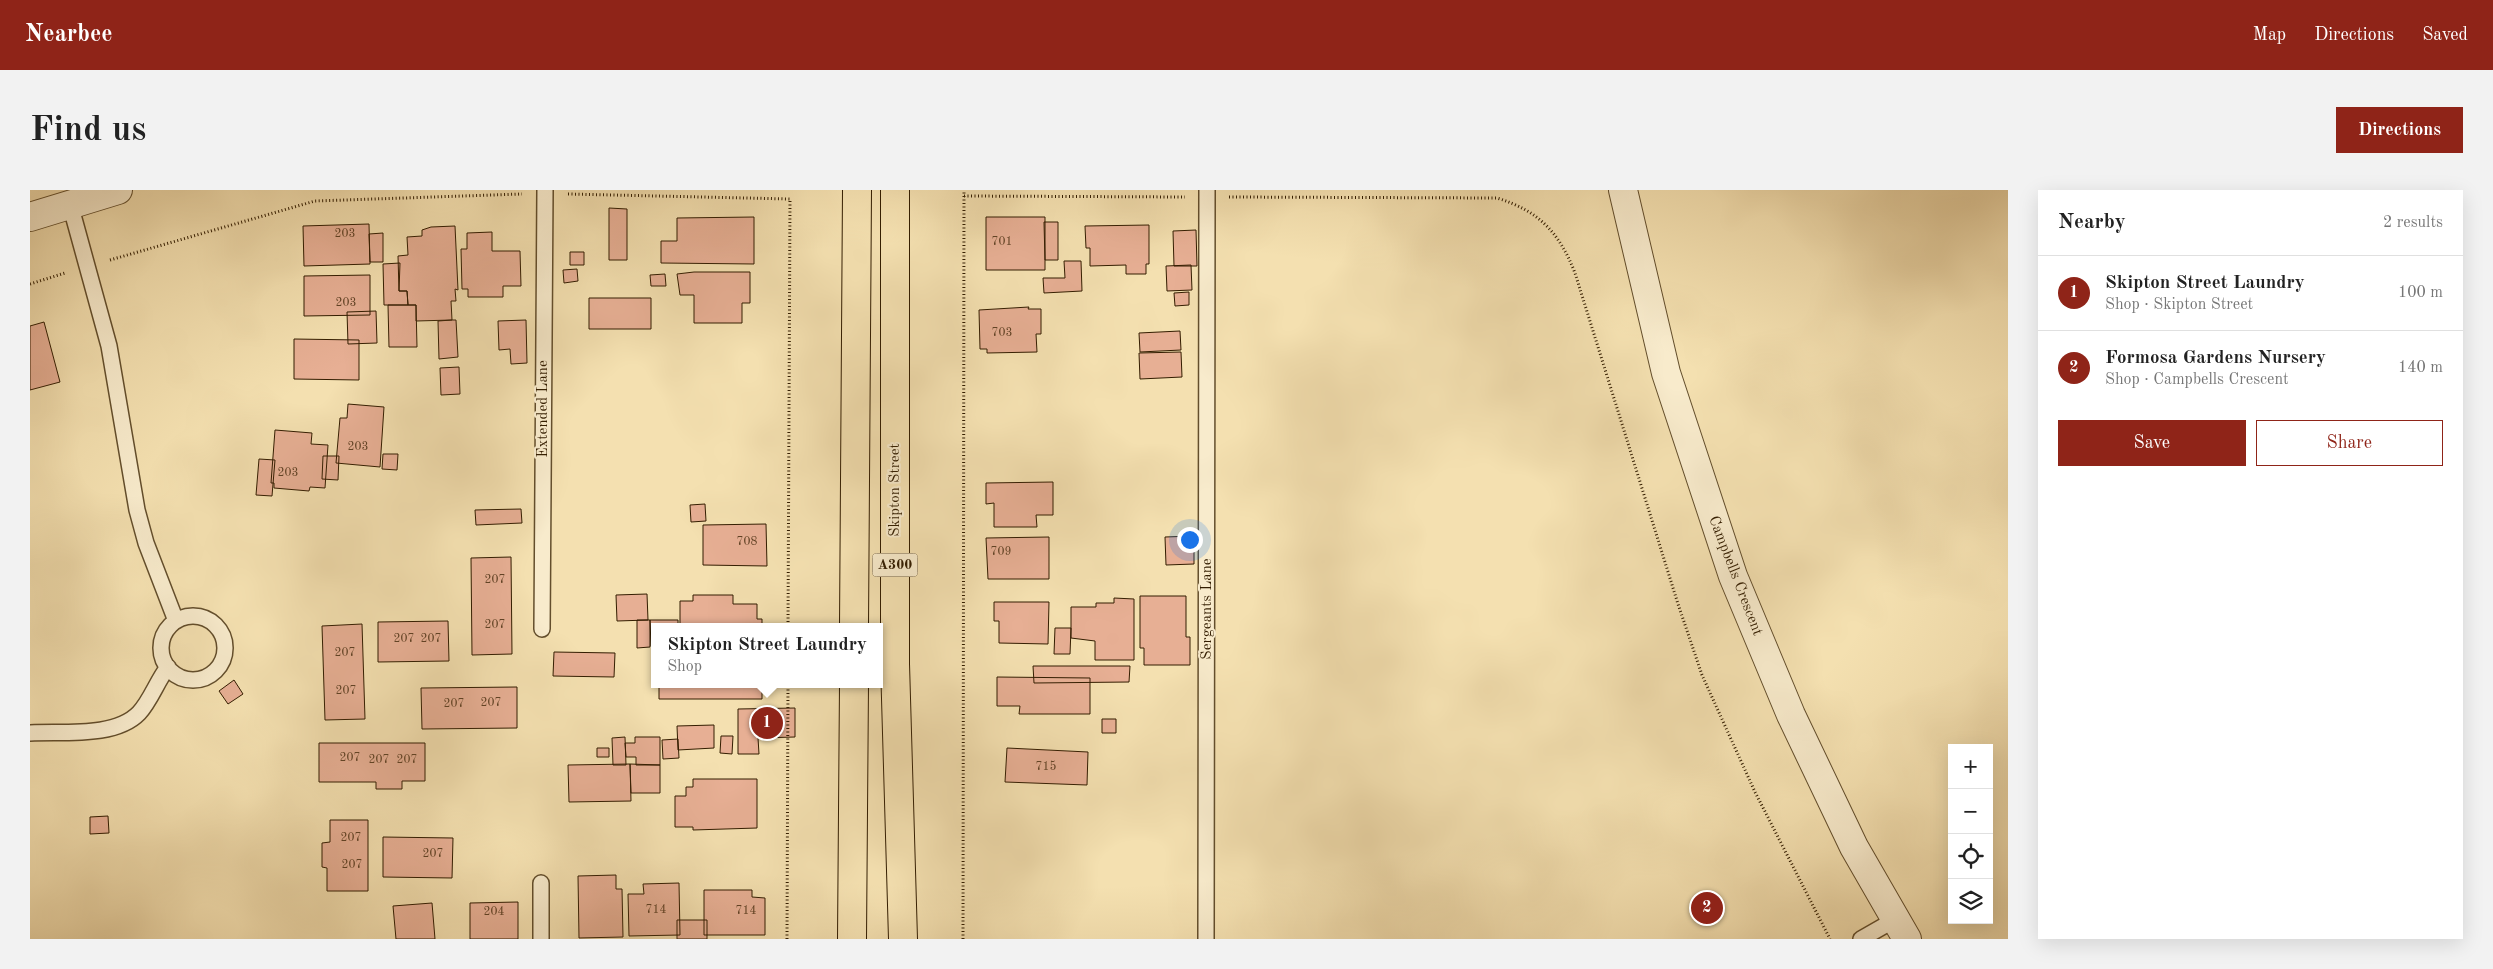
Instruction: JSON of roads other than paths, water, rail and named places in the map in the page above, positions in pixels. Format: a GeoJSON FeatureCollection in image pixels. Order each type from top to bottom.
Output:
{"type":"FeatureCollection","features":[{"type":"Feature","properties":{"kind":"highway","name":"Skipton Street"},"geometry":{"type":"LineString","coordinates":[[897,193],[895,664],[903,939]]}},
{"type":"Feature","properties":{"kind":"highway","name":"A300"},"geometry":{"type":"LineString","coordinates":[[854,194],[854,623]]}},
{"type":"Feature","properties":{"kind":"highway"},"geometry":{"type":"LineString","coordinates":[[852,939],[854,688]]}},
{"type":"Feature","properties":{"kind":"street","name":"Campbells Crescent"},"geometry":{"type":"LineString","coordinates":[[1623,190],[1666,373],[1733,576],[1791,715],[1854,847],[1901,929]]}},
{"type":"Feature","properties":{"kind":"street"},"geometry":{"type":"LineString","coordinates":[[30,217],[108,192]]}},
{"type":"Feature","properties":{"kind":"lane","name":"Extended Lane"},"geometry":{"type":"LineString","coordinates":[[542,628],[544,192]]}},
{"type":"Feature","properties":{"kind":"lane","name":"Sergeants Lane"},"geometry":{"type":"LineString","coordinates":[[1206,939],[1207,194]]}},
{"type":"Feature","properties":{"kind":"lane"},"geometry":{"type":"LineString","coordinates":[[70,204],[109,346],[137,510],[176,622]]}},
{"type":"Feature","properties":{"kind":"lane"},"geometry":{"type":"LineString","coordinates":[[190,616],[209,620],[222,633],[225,652],[219,667],[206,678],[185,679],[175,674],[168,667],[162,657],[161,646],[165,634],[176,622],[190,616]]}},
{"type":"Feature","properties":{"kind":"lane"},"geometry":{"type":"LineString","coordinates":[[30,733],[98,730],[126,723],[139,713],[148,702],[168,667]]}},
{"type":"Feature","properties":{"kind":"lane"},"geometry":{"type":"LineString","coordinates":[[540,883],[541,939]]}},
{"type":"Feature","properties":{"kind":"lane"},"geometry":{"type":"LineString","coordinates":[[1861,939],[1901,929]]}},
{"type":"Feature","properties":{"kind":"place","name":"Skipton Street Laundry"},"geometry":{"type":"Point","coordinates":[767,723]}},
{"type":"Feature","properties":{"kind":"place","name":"Formosa Gardens Nursery"},"geometry":{"type":"Point","coordinates":[1707,908]}}]}
